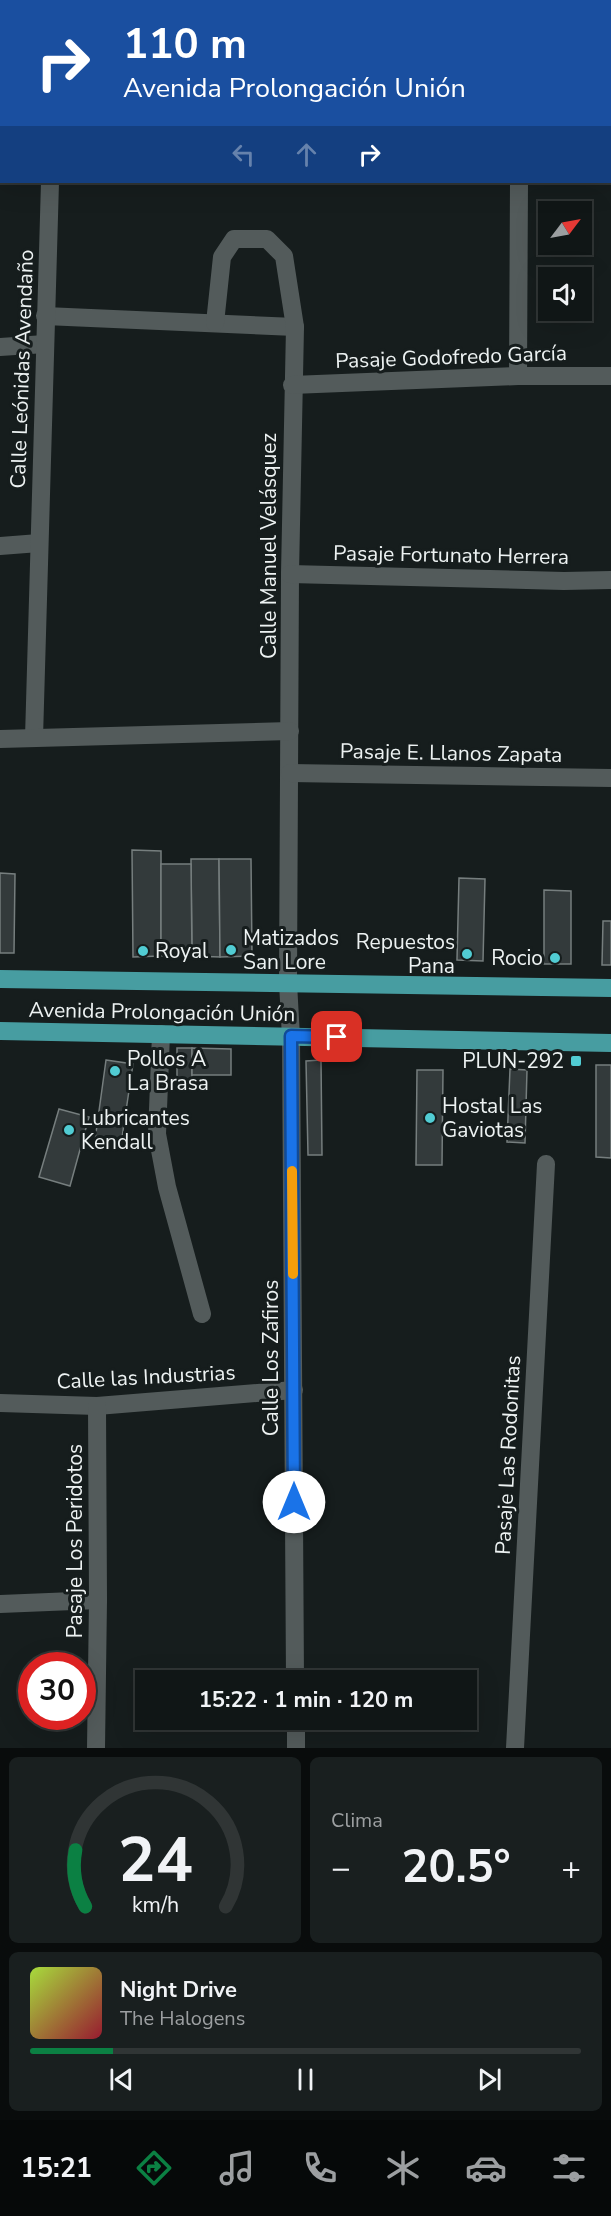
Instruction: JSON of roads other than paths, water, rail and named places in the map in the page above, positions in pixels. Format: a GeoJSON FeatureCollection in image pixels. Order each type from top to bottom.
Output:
{"type":"FeatureCollection","features":[{"type":"Feature","properties":{"kind":"main road","name":"Avenida Prolongación Unión"},"geometry":{"type":"LineString","coordinates":[[0,978],[611,988]]}},
{"type":"Feature","properties":{"kind":"main road","name":"Avenida Prolongación Unión"},"geometry":{"type":"LineString","coordinates":[[0,1031],[611,1043]]}},
{"type":"Feature","properties":{"kind":"street","name":"Calle Leónidas Avendaño"},"geometry":{"type":"LineString","coordinates":[[34,738],[50,183]]}},
{"type":"Feature","properties":{"kind":"street"},"geometry":{"type":"LineString","coordinates":[[518,376],[519,183]]}},
{"type":"Feature","properties":{"kind":"street","name":"Calle Manuel Velásquez"},"geometry":{"type":"LineString","coordinates":[[215,323],[222,257],[234,239],[267,239],[284,256],[295,327],[292,385],[288,983]]}},
{"type":"Feature","properties":{"kind":"street"},"geometry":{"type":"LineString","coordinates":[[45,316],[295,327]]}},
{"type":"Feature","properties":{"kind":"street"},"geometry":{"type":"LineString","coordinates":[[0,346],[45,344]]}},
{"type":"Feature","properties":{"kind":"street","name":"Pasaje Godofredo García"},"geometry":{"type":"LineString","coordinates":[[292,385],[518,376],[611,376]]}},
{"type":"Feature","properties":{"kind":"street"},"geometry":{"type":"LineString","coordinates":[[0,546],[39,543]]}},
{"type":"Feature","properties":{"kind":"street","name":"Pasaje Fortunato Herrera"},"geometry":{"type":"LineString","coordinates":[[290,574],[564,581],[611,580]]}},
{"type":"Feature","properties":{"kind":"street"},"geometry":{"type":"LineString","coordinates":[[0,739],[290,731]]}},
{"type":"Feature","properties":{"kind":"street","name":"Pasaje E. Llanos Zapata"},"geometry":{"type":"LineString","coordinates":[[290,772],[611,778]]}},
{"type":"Feature","properties":{"kind":"street","name":"Calle Los Zafiros"},"geometry":{"type":"LineString","coordinates":[[288,983],[291,1036],[295,1670]]}},
{"type":"Feature","properties":{"kind":"street"},"geometry":{"type":"LineString","coordinates":[[161,1034],[158,1134],[167,1187],[202,1314]]}},
{"type":"Feature","properties":{"kind":"street","name":"Pasaje Las Rodonitas"},"geometry":{"type":"LineString","coordinates":[[515,1748],[546,1164]]}},
{"type":"Feature","properties":{"kind":"street","name":"Calle las Industrias"},"geometry":{"type":"LineString","coordinates":[[0,1402],[97,1406],[294,1390]]}},
{"type":"Feature","properties":{"kind":"street","name":"Pasaje Los Peridotos"},"geometry":{"type":"LineString","coordinates":[[96,1748],[97,1406]]}},
{"type":"Feature","properties":{"kind":"street"},"geometry":{"type":"LineString","coordinates":[[0,1604],[98,1600]]}},
{"type":"Feature","properties":{"kind":"street"},"geometry":{"type":"LineString","coordinates":[[296,1730],[296,1748]]}},
{"type":"Feature","properties":{"kind":"place","name":"Matizados San Lore"},"geometry":{"type":"Point","coordinates":[231,950]}},
{"type":"Feature","properties":{"kind":"place","name":"Royal"},"geometry":{"type":"Point","coordinates":[143,951]}},
{"type":"Feature","properties":{"kind":"place","name":"Repuestos Pana"},"geometry":{"type":"Point","coordinates":[467,954]}},
{"type":"Feature","properties":{"kind":"place","name":"Rocio"},"geometry":{"type":"Point","coordinates":[555,958]}},
{"type":"Feature","properties":{"kind":"place","name":"PLUN-292"},"geometry":{"type":"Point","coordinates":[576,1061]}},
{"type":"Feature","properties":{"kind":"place","name":"Pollos A La Brasa"},"geometry":{"type":"Point","coordinates":[115,1071]}},
{"type":"Feature","properties":{"kind":"place","name":"Hostal Las Gaviotas"},"geometry":{"type":"Point","coordinates":[430,1118]}},
{"type":"Feature","properties":{"kind":"place","name":"Lubricantes Kendall"},"geometry":{"type":"Point","coordinates":[69,1130]}}]}
